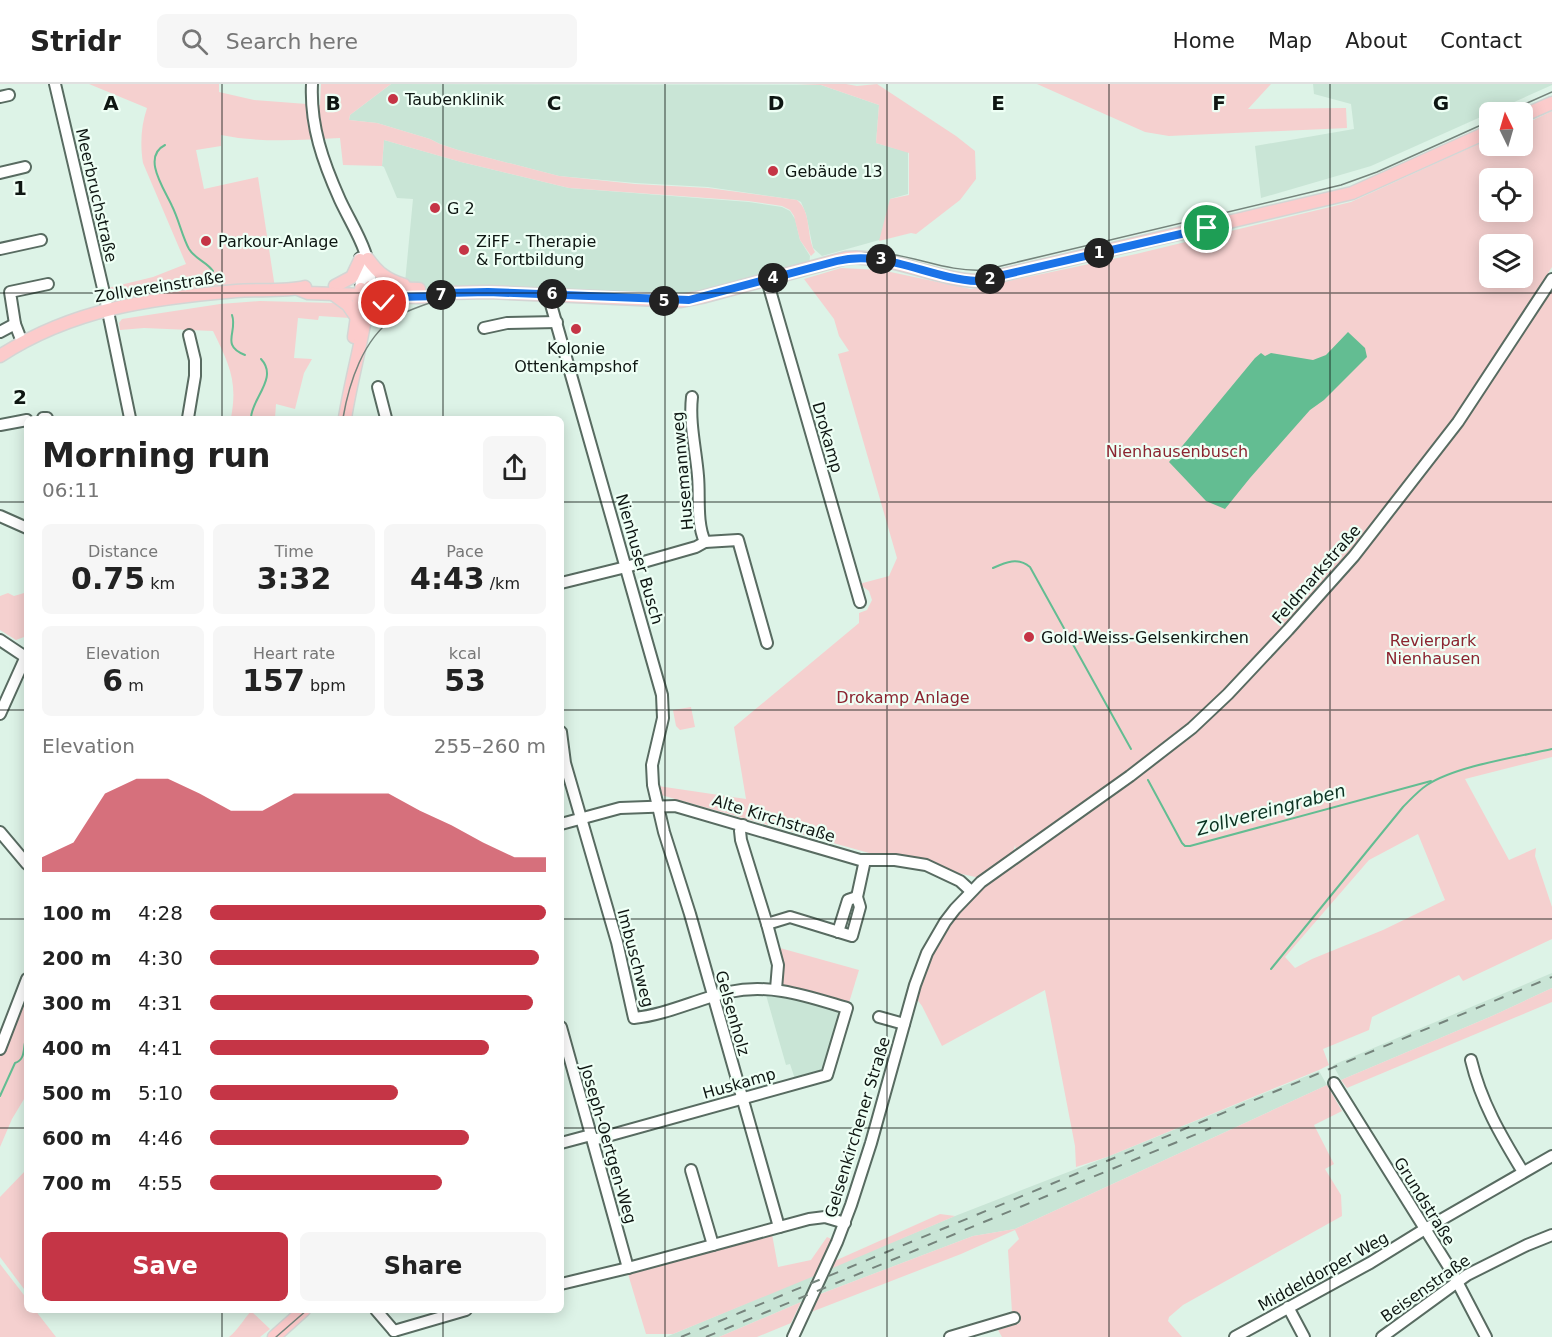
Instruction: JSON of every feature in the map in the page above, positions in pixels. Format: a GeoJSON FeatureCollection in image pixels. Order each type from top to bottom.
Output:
{"type":"FeatureCollection","features":[{"type":"Feature","properties":{"kind":"main road"},"geometry":{"type":"LineString","coordinates":[[1533,111],[1552,103]]}},
{"type":"Feature","properties":{"kind":"main road"},"geometry":{"type":"LineString","coordinates":[[365,291],[396,297],[488,292],[681,301],[846,258],[880,259],[964,281],[991,279],[1352,193],[1479,136]]}},
{"type":"Feature","properties":{"kind":"main road"},"geometry":{"type":"LineString","coordinates":[[361,319],[334,290],[352,277],[364,259],[386,279],[416,289]]}},
{"type":"Feature","properties":{"kind":"main road","name":"Zollvereinstraße"},"geometry":{"type":"LineString","coordinates":[[0,356],[49,328],[107,309],[214,293],[298,289],[314,286],[334,290],[365,291]]}},
{"type":"Feature","properties":{"kind":"main road"},"geometry":{"type":"LineString","coordinates":[[365,291],[439,289],[446,293]]}},
{"type":"Feature","properties":{"kind":"main road"},"geometry":{"type":"LineString","coordinates":[[345,416],[352,371],[359,353],[365,291]]}},
{"type":"Feature","properties":{"kind":"main road"},"geometry":{"type":"LineString","coordinates":[[361,319],[396,297]]}},
{"type":"Feature","properties":{"kind":"main road"},"geometry":{"type":"LineString","coordinates":[[274,1337],[301,1313]]}},
{"type":"Feature","properties":{"kind":"street","name":"Meerbruchstraße"},"geometry":{"type":"LineString","coordinates":[[55,84],[130,416]]}},
{"type":"Feature","properties":{"kind":"street"},"geometry":{"type":"LineString","coordinates":[[312,84],[313,120],[318,145],[347,214],[362,240],[365,291]]}},
{"type":"Feature","properties":{"kind":"street"},"geometry":{"type":"LineString","coordinates":[[0,173],[26,167]]}},
{"type":"Feature","properties":{"kind":"street"},"geometry":{"type":"LineString","coordinates":[[0,249],[41,240]]}},
{"type":"Feature","properties":{"kind":"street","name":"Feldmarkstraße"},"geometry":{"type":"LineString","coordinates":[[1047,836],[1192,728],[1228,694],[1288,630],[1354,556],[1458,422],[1552,279]]}},
{"type":"Feature","properties":{"kind":"street","name":"Drokamp"},"geometry":{"type":"LineString","coordinates":[[767,280],[860,602]]}},
{"type":"Feature","properties":{"kind":"street"},"geometry":{"type":"LineString","coordinates":[[22,342],[15,324],[10,292],[48,284]]}},
{"type":"Feature","properties":{"kind":"street","name":"Nienhuser Busch"},"geometry":{"type":"LineString","coordinates":[[548,294],[662,695],[662,727],[651,773],[658,806]]}},
{"type":"Feature","properties":{"kind":"street"},"geometry":{"type":"LineString","coordinates":[[484,328],[507,322],[557,322]]}},
{"type":"Feature","properties":{"kind":"street"},"geometry":{"type":"LineString","coordinates":[[0,332],[15,324]]}},
{"type":"Feature","properties":{"kind":"street"},"geometry":{"type":"LineString","coordinates":[[188,416],[195,376],[195,360],[189,335]]}},
{"type":"Feature","properties":{"kind":"street"},"geometry":{"type":"LineString","coordinates":[[378,387],[385,416]]}},
{"type":"Feature","properties":{"kind":"street","name":"Husemannweg"},"geometry":{"type":"LineString","coordinates":[[692,396],[690,413],[698,477],[701,530],[705,542]]}},
{"type":"Feature","properties":{"kind":"street"},"geometry":{"type":"LineString","coordinates":[[0,425],[24,421]]}},
{"type":"Feature","properties":{"kind":"street"},"geometry":{"type":"LineString","coordinates":[[0,516],[24,527]]}},
{"type":"Feature","properties":{"kind":"street","name":"Husemannweg"},"geometry":{"type":"LineString","coordinates":[[564,582],[626,567],[696,547],[705,542],[735,539],[740,543],[767,643]]}},
{"type":"Feature","properties":{"kind":"street"},"geometry":{"type":"LineString","coordinates":[[0,640],[24,654]]}},
{"type":"Feature","properties":{"kind":"street"},"geometry":{"type":"LineString","coordinates":[[0,714],[24,662]]}},
{"type":"Feature","properties":{"kind":"street","name":"Imbuschweg"},"geometry":{"type":"LineString","coordinates":[[564,755],[617,942],[634,1018],[712,996],[751,989],[776,989],[847,1008]]}},
{"type":"Feature","properties":{"kind":"street","name":"Gelsenholz"},"geometry":{"type":"LineString","coordinates":[[658,806],[663,832],[690,915],[779,1227]]}},
{"type":"Feature","properties":{"kind":"street","name":"Alte Kirchstraße"},"geometry":{"type":"LineString","coordinates":[[564,823],[620,808],[675,806],[865,860],[895,860],[926,865],[960,880],[971,891]]}},
{"type":"Feature","properties":{"kind":"street"},"geometry":{"type":"LineString","coordinates":[[743,825],[740,831],[741,840],[778,965],[776,989]]}},
{"type":"Feature","properties":{"kind":"street"},"geometry":{"type":"LineString","coordinates":[[0,832],[24,860]]}},
{"type":"Feature","properties":{"kind":"street","name":"Gelsenkirchener Straße"},"geometry":{"type":"LineString","coordinates":[[793,1337],[859,1184],[915,985],[927,953],[950,916],[971,891],[1010,860],[1047,836]]}},
{"type":"Feature","properties":{"kind":"street"},"geometry":{"type":"LineString","coordinates":[[767,924],[790,917],[852,936],[860,907],[857,897],[865,860]]}},
{"type":"Feature","properties":{"kind":"street"},"geometry":{"type":"LineString","coordinates":[[0,1049],[2,1036],[24,986]]}},
{"type":"Feature","properties":{"kind":"street","name":"Huskamp"},"geometry":{"type":"LineString","coordinates":[[564,1142],[827,1075],[847,1008]]}},
{"type":"Feature","properties":{"kind":"street","name":"Gelsenkirchener Straße"},"geometry":{"type":"LineString","coordinates":[[879,1017],[904,1024]]}},
{"type":"Feature","properties":{"kind":"street","name":"Joseph-Oertgen-Weg"},"geometry":{"type":"LineString","coordinates":[[564,1038],[628,1268]]}},
{"type":"Feature","properties":{"kind":"street"},"geometry":{"type":"LineString","coordinates":[[1472,1060],[1484,1102],[1523,1172]]}},
{"type":"Feature","properties":{"kind":"street","name":"Grundstraße"},"geometry":{"type":"LineString","coordinates":[[1334,1083],[1425,1229],[1486,1337]]}},
{"type":"Feature","properties":{"kind":"street","name":"Middeldorper Weg"},"geometry":{"type":"LineString","coordinates":[[1235,1337],[1370,1263],[1552,1156]]}},
{"type":"Feature","properties":{"kind":"street"},"geometry":{"type":"LineString","coordinates":[[691,1170],[712,1245]]}},
{"type":"Feature","properties":{"kind":"street"},"geometry":{"type":"LineString","coordinates":[[564,1283],[817,1217],[844,1223]]}},
{"type":"Feature","properties":{"kind":"street","name":"Beisenstraße"},"geometry":{"type":"LineString","coordinates":[[1382,1337],[1467,1275],[1552,1235]]}},
{"type":"Feature","properties":{"kind":"street"},"geometry":{"type":"LineString","coordinates":[[1288,1307],[1304,1337]]}},
{"type":"Feature","properties":{"kind":"street"},"geometry":{"type":"LineString","coordinates":[[378,1313],[393,1334],[457,1313]]}},
{"type":"Feature","properties":{"kind":"street"},"geometry":{"type":"LineString","coordinates":[[957,1336],[1014,1318]]}},
{"type":"Feature","properties":{"kind":"shaded area"},"geometry":{"type":"Polygon","coordinates":[[[391,84],[821,85],[879,105],[876,143],[908,152],[908,194],[890,199],[883,239],[822,256],[813,248],[806,214],[801,202],[797,200],[708,187],[559,176],[458,150],[377,123],[349,120],[350,115],[391,84]]]}},
{"type":"Feature","properties":{"kind":"shaded area"},"geometry":{"type":"Polygon","coordinates":[[[1313,84],[1552,84],[1514,102],[1479,102],[1479,118],[1371,166],[1261,198],[1255,146],[1354,129],[1351,104],[1314,94],[1313,84]]]}},
{"type":"Feature","properties":{"kind":"shaded area"},"geometry":{"type":"Polygon","coordinates":[[[384,140],[461,162],[569,188],[749,202],[782,207],[790,211],[795,219],[800,240],[810,256],[809,266],[689,297],[404,293],[413,199],[397,198],[382,166],[384,140]]]}},
{"type":"Feature","properties":{"kind":"shaded area"},"geometry":{"type":"Polygon","coordinates":[[[1348,332],[1365,348],[1367,357],[1324,400],[1310,410],[1225,509],[1206,501],[1169,462],[1261,353],[1265,356],[1271,353],[1313,360],[1326,355],[1348,332]]]}},
{"type":"Feature","properties":{"kind":"shaded area"},"geometry":{"type":"Polygon","coordinates":[[[1552,973],[1552,988],[1341,1080],[1333,1065],[1552,973]]]}},
{"type":"Feature","properties":{"kind":"shaded area"},"geometry":{"type":"Polygon","coordinates":[[[775,993],[843,1009],[824,1073],[795,1079],[790,1064],[786,1065],[766,995],[775,993]]]}},
{"type":"Feature","properties":{"kind":"shaded area"},"geometry":{"type":"Polygon","coordinates":[[[1319,1071],[1327,1085],[1015,1229],[973,1236],[815,1296],[719,1337],[666,1337],[955,1216],[1319,1071]]]}},
{"type":"Feature","properties":{"kind":"green space"},"geometry":{"type":"Polygon","coordinates":[[[89,84],[219,84],[219,92],[254,100],[320,105],[321,84],[391,84],[350,115],[349,120],[377,123],[458,150],[559,176],[635,184],[708,188],[797,200],[805,211],[815,252],[811,256],[800,240],[794,216],[790,210],[782,206],[748,201],[569,188],[461,162],[384,140],[382,166],[343,165],[340,138],[265,140],[221,135],[221,146],[196,150],[204,189],[258,177],[275,288],[108,308],[104,289],[153,277],[186,264],[143,163],[142,135],[147,108],[89,84]]]}},
{"type":"Feature","properties":{"kind":"green space"},"geometry":{"type":"Polygon","coordinates":[[[796,84],[857,86],[877,84],[975,151],[976,179],[960,200],[916,234],[911,233],[879,241],[890,199],[909,195],[909,153],[876,143],[879,105],[821,85],[796,84]]]}},
{"type":"Feature","properties":{"kind":"green space"},"geometry":{"type":"Polygon","coordinates":[[[1037,84],[1271,84],[1248,109],[1346,108],[1347,128],[1169,136],[1145,132],[1037,84]]]}},
{"type":"Feature","properties":{"kind":"green space"},"geometry":{"type":"Polygon","coordinates":[[[1552,111],[1552,267],[1457,416],[1355,557],[1552,287],[1552,757],[1465,779],[1509,860],[1536,848],[1535,856],[1552,907],[1552,939],[1463,981],[1459,975],[1372,1017],[1369,1030],[1323,1049],[1329,1065],[1319,1070],[1107,1157],[1076,1167],[1075,1146],[1045,990],[942,1046],[916,998],[936,938],[975,893],[1017,855],[1015,845],[1013,852],[980,878],[880,856],[661,795],[658,786],[746,799],[734,727],[859,623],[859,613],[867,610],[872,600],[869,591],[859,584],[889,576],[897,558],[838,354],[849,351],[839,336],[834,319],[804,279],[841,268],[881,270],[971,289],[1136,254],[1351,202],[1479,144],[1479,156],[1533,156],[1533,120],[1552,111]],[[1418,834],[1369,860],[1285,957],[1295,968],[1445,900],[1418,834]]]}},
{"type":"Feature","properties":{"kind":"green space"},"geometry":{"type":"Polygon","coordinates":[[[260,301],[334,303],[344,308],[350,318],[319,316],[318,320],[298,318],[294,358],[312,359],[304,373],[295,409],[276,404],[275,416],[231,416],[233,383],[231,373],[213,331],[144,328],[120,330],[119,323],[122,319],[220,304],[260,301]]]}},
{"type":"Feature","properties":{"kind":"green space"},"geometry":{"type":"Polygon","coordinates":[[[8,593],[14,596],[24,593],[24,637],[16,640],[0,630],[0,596],[8,593]]]}},
{"type":"Feature","properties":{"kind":"green space"},"geometry":{"type":"Polygon","coordinates":[[[691,707],[695,727],[680,730],[676,726],[673,710],[691,707]]]}},
{"type":"Feature","properties":{"kind":"green space"},"geometry":{"type":"Polygon","coordinates":[[[780,948],[859,970],[848,1006],[778,987],[780,948]]]}},
{"type":"Feature","properties":{"kind":"green space"},"geometry":{"type":"Polygon","coordinates":[[[1552,988],[1552,1002],[1347,1088],[1341,1080],[1492,1016],[1552,988]]]}},
{"type":"Feature","properties":{"kind":"green space"},"geometry":{"type":"Polygon","coordinates":[[[24,995],[24,1099],[0,1147],[0,1056],[24,995]]]}},
{"type":"Feature","properties":{"kind":"green space"},"geometry":{"type":"Polygon","coordinates":[[[1327,1085],[1342,1111],[1314,1125],[1334,1164],[1325,1169],[1341,1195],[1342,1216],[1183,1305],[1169,1317],[1168,1321],[1182,1337],[1002,1337],[998,1330],[1020,1323],[1012,1312],[1008,1250],[1019,1239],[1015,1230],[961,1254],[806,1314],[815,1296],[973,1236],[1015,1229],[1327,1085]]]}},
{"type":"Feature","properties":{"kind":"green space"},"geometry":{"type":"Polygon","coordinates":[[[24,1172],[24,1289],[0,1257],[0,1197],[24,1172]]]}},
{"type":"Feature","properties":{"kind":"green space"},"geometry":{"type":"Polygon","coordinates":[[[940,1214],[955,1216],[828,1270],[830,1263],[940,1214]]]}},
{"type":"Feature","properties":{"kind":"green space"},"geometry":{"type":"Polygon","coordinates":[[[772,1234],[778,1267],[811,1260],[827,1237],[836,1241],[819,1274],[673,1334],[646,1334],[628,1274],[772,1234]]]}},
{"type":"Feature","properties":{"kind":"green space"},"geometry":{"type":"Polygon","coordinates":[[[0,1264],[24,1295],[24,1313],[37,1313],[56,1337],[0,1337],[0,1264]]]}},
{"type":"Feature","properties":{"kind":"green space"},"geometry":{"type":"Polygon","coordinates":[[[801,1302],[791,1323],[757,1337],[719,1337],[801,1302]]]}},
{"type":"Feature","properties":{"kind":"green space"},"geometry":{"type":"Polygon","coordinates":[[[249,1313],[253,1313],[270,1329],[260,1337],[229,1337],[249,1313]]]}},
{"type":"Feature","properties":{"kind":"waterway"},"geometry":{"type":"LineString","coordinates":[[165,145],[158,150],[155,157],[160,183],[189,249],[213,271]]}},
{"type":"Feature","properties":{"kind":"waterway"},"geometry":{"type":"LineString","coordinates":[[232,315],[231,342],[233,347],[245,355]]}},
{"type":"Feature","properties":{"kind":"waterway"},"geometry":{"type":"LineString","coordinates":[[251,416],[266,381],[266,366],[261,359]]}},
{"type":"Feature","properties":{"kind":"waterway","name":"Zollvereingraben"},"geometry":{"type":"LineString","coordinates":[[993,568],[1016,561],[1030,567],[1131,749]]}},
{"type":"Feature","properties":{"kind":"waterway","name":"Zollvereingraben"},"geometry":{"type":"LineString","coordinates":[[1271,969],[1403,807],[1424,787],[1439,778],[1470,767],[1552,749]]}},
{"type":"Feature","properties":{"kind":"waterway","name":"Zollvereingraben"},"geometry":{"type":"LineString","coordinates":[[1148,780],[1185,846],[1431,781]]}},
{"type":"Feature","properties":{"kind":"waterway"},"geometry":{"type":"LineString","coordinates":[[0,1096],[15,1063],[19,1061],[24,1050]]}},
{"type":"Feature","properties":{"kind":"tram line"},"geometry":{"type":"LineString","coordinates":[[1530,102],[1552,92]]}},
{"type":"Feature","properties":{"kind":"tram line"},"geometry":{"type":"LineString","coordinates":[[343,416],[359,363],[383,327],[408,311],[461,293],[491,289],[660,299],[689,298],[857,254],[873,253],[905,257],[952,268],[984,270],[1341,185],[1377,172],[1479,126]]}},
{"type":"Feature","properties":{"kind":"tram line"},"geometry":{"type":"LineString","coordinates":[[276,1337],[304,1313]]}},
{"type":"Feature","properties":{"kind":"railway"},"geometry":{"type":"LineString","coordinates":[[681,1337],[1552,977]]}},
{"type":"Feature","properties":{"kind":"railway"},"geometry":{"type":"LineString","coordinates":[[706,1337],[1211,1128]]}},
{"type":"Feature","properties":{"kind":"place","name":"Taubenklinik"},"geometry":{"type":"Point","coordinates":[393,99]}},
{"type":"Feature","properties":{"kind":"place","name":"Gebäude 13"},"geometry":{"type":"Point","coordinates":[773,171]}},
{"type":"Feature","properties":{"kind":"place","name":"G 2"},"geometry":{"type":"Point","coordinates":[435,208]}},
{"type":"Feature","properties":{"kind":"place","name":"Parkour-Anlage"},"geometry":{"type":"Point","coordinates":[206,241]}},
{"type":"Feature","properties":{"kind":"place","name":"ZiFF - Therapie & Fortbildung"},"geometry":{"type":"Point","coordinates":[464,250]}},
{"type":"Feature","properties":{"kind":"place","name":"Kolonie Ottenkampshof"},"geometry":{"type":"Point","coordinates":[576,329]}},
{"type":"Feature","properties":{"kind":"place","name":"Gold-Weiss-Gelsenkirchen"},"geometry":{"type":"Point","coordinates":[1029,637]}},
{"type":"Feature","properties":{"kind":"route"},"geometry":{"type":"LineString","coordinates":[[384,303],[396,297],[488,292],[689,300],[846,258],[886,260],[952,279],[977,281],[1207,228]]}},
{"type":"Feature","properties":{"kind":"park label","name":"Nienhausenbusch"},"geometry":{"type":"Point","coordinates":[1177,451]}},
{"type":"Feature","properties":{"kind":"park label","name":"Revierpark Nienhausen"},"geometry":{"type":"Point","coordinates":[1433,649]}},
{"type":"Feature","properties":{"kind":"park label","name":"Drokamp Anlage"},"geometry":{"type":"Point","coordinates":[903,697]}}]}
